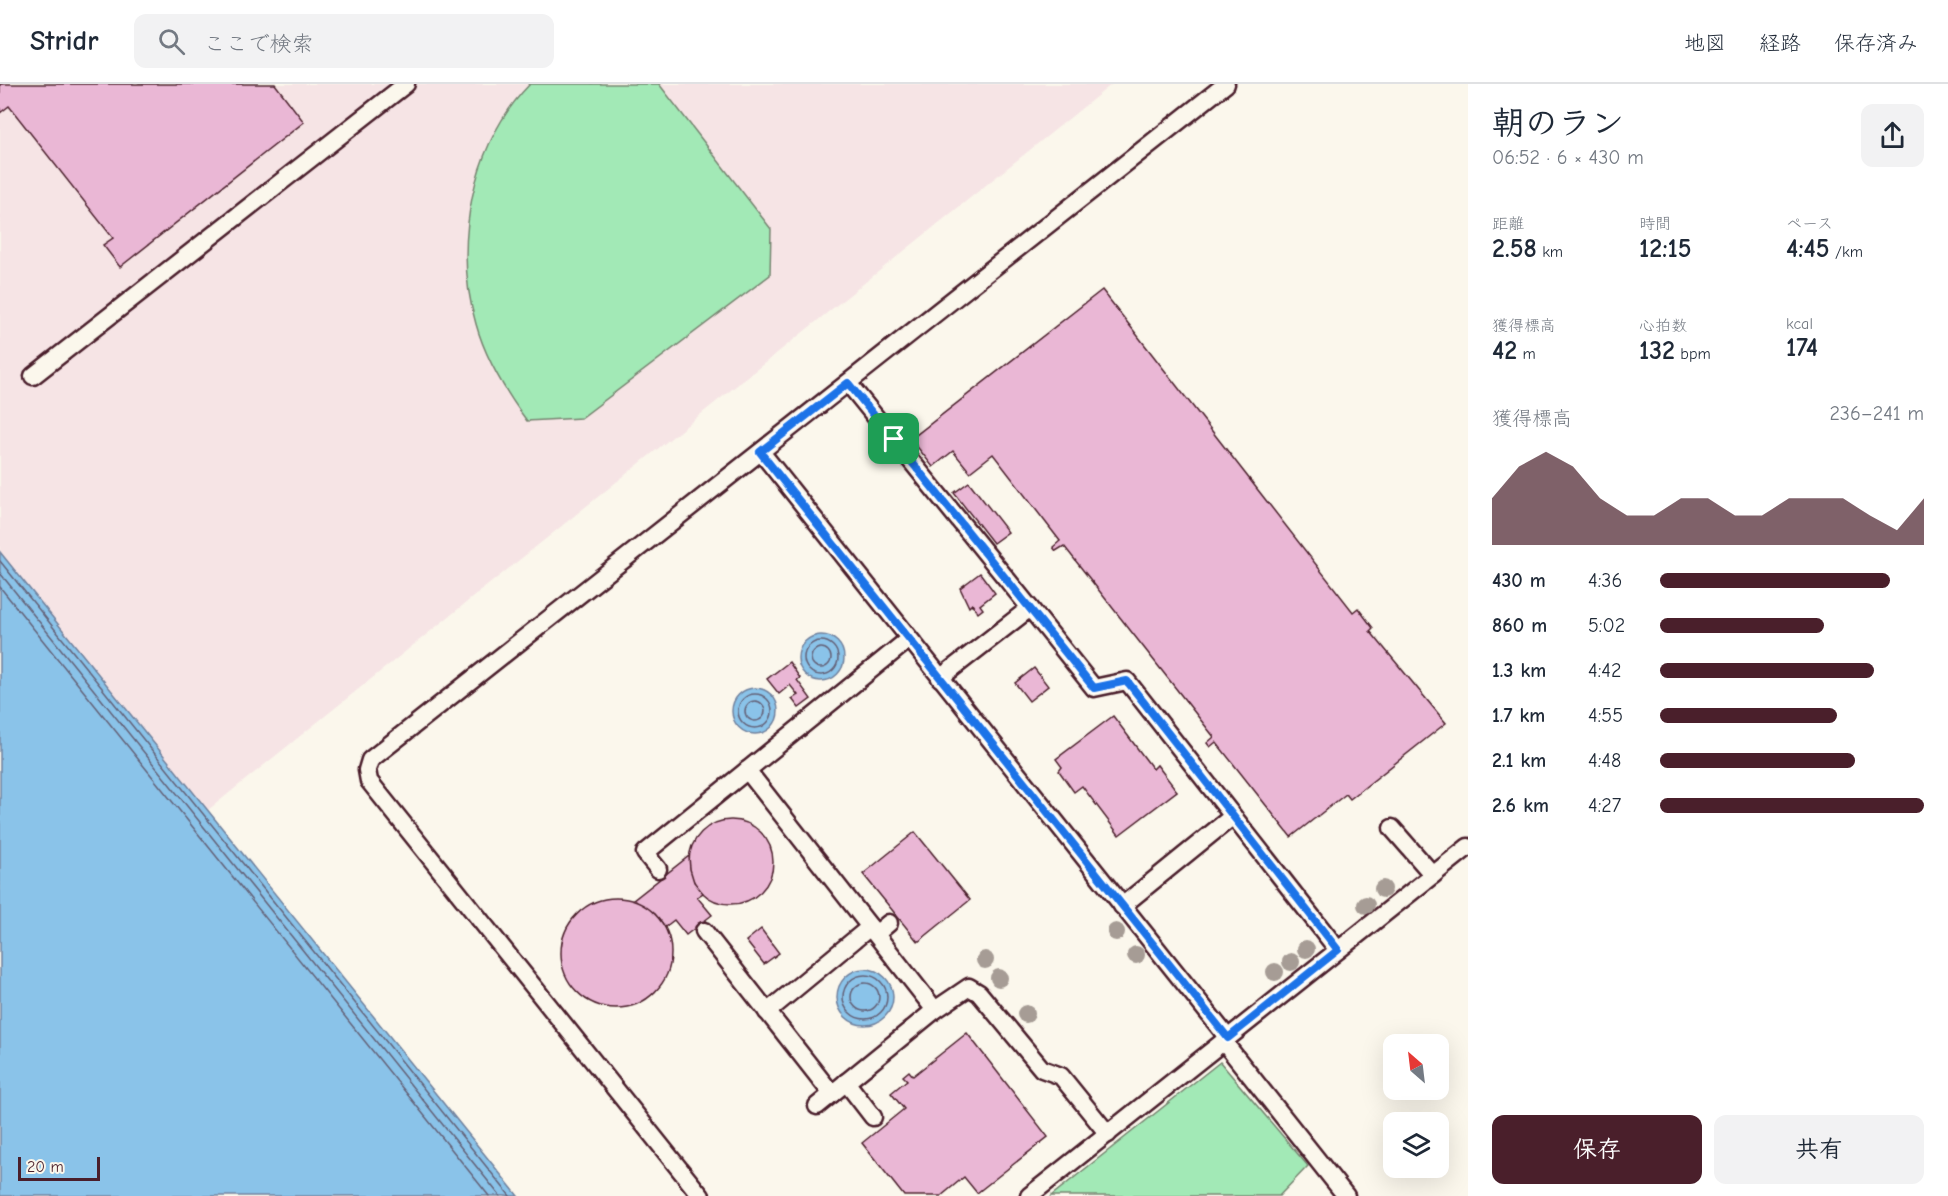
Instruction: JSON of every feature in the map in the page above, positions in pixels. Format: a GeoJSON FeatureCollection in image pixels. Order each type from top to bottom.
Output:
{"type":"FeatureCollection","features":[{"type":"Feature","properties":{"kind":"lane"},"geometry":{"type":"LineString","coordinates":[[33,376],[406,84]]}},
{"type":"Feature","properties":{"kind":"lane"},"geometry":{"type":"LineString","coordinates":[[701,1196],[369,781],[367,770],[370,760],[1226,84]]}},
{"type":"Feature","properties":{"kind":"lane"},"geometry":{"type":"LineString","coordinates":[[848,383],[1094,688],[1127,681],[1338,950]]}},
{"type":"Feature","properties":{"kind":"lane"},"geometry":{"type":"LineString","coordinates":[[760,452],[1122,906],[1346,1196]]}},
{"type":"Feature","properties":{"kind":"lane"},"geometry":{"type":"LineString","coordinates":[[940,678],[1030,608]]}},
{"type":"Feature","properties":{"kind":"lane"},"geometry":{"type":"LineString","coordinates":[[658,869],[645,853],[909,639]]}},
{"type":"Feature","properties":{"kind":"lane"},"geometry":{"type":"LineString","coordinates":[[747,770],[935,1011]]}},
{"type":"Feature","properties":{"kind":"lane"},"geometry":{"type":"LineString","coordinates":[[1122,906],[1233,816]]}},
{"type":"Feature","properties":{"kind":"lane"},"geometry":{"type":"LineString","coordinates":[[1392,828],[1433,875]]}},
{"type":"Feature","properties":{"kind":"lane"},"geometry":{"type":"LineString","coordinates":[[1029,1196],[1468,847]]}},
{"type":"Feature","properties":{"kind":"lane"},"geometry":{"type":"LineString","coordinates":[[767,1012],[873,930],[889,923]]}},
{"type":"Feature","properties":{"kind":"lane"},"geometry":{"type":"LineString","coordinates":[[704,931],[832,1094]]}},
{"type":"Feature","properties":{"kind":"lane"},"geometry":{"type":"LineString","coordinates":[[817,1106],[935,1011],[969,987],[979,993],[1042,1069],[1060,1076],[1108,1134]]}},
{"type":"Feature","properties":{"kind":"lane"},"geometry":{"type":"LineString","coordinates":[[846,1082],[873,1117]]}},
{"type":"Feature","properties":{"kind":"shaded area"},"geometry":{"type":"Polygon","coordinates":[[[0,84],[1112,84],[208,810],[0,552],[0,84]]]}},
{"type":"Feature","properties":{"kind":"green space"},"geometry":{"type":"Polygon","coordinates":[[[530,84],[659,84],[771,229],[770,275],[581,418],[527,421],[491,363],[480,337],[469,293],[466,262],[467,229],[472,197],[481,165],[493,136],[510,108],[530,84]]]}},
{"type":"Feature","properties":{"kind":"green space"},"geometry":{"type":"Polygon","coordinates":[[[1220,1062],[1308,1166],[1279,1196],[1051,1196],[1220,1062]]]}},
{"type":"Feature","properties":{"kind":"water"},"geometry":{"type":"Polygon","coordinates":[[[0,552],[518,1196],[0,1196],[0,552]]]}},
{"type":"Feature","properties":{"kind":"water"},"geometry":{"type":"Polygon","coordinates":[[[821,635],[837,642],[844,658],[837,674],[821,681],[805,674],[798,658],[805,642],[821,635]]]}},
{"type":"Feature","properties":{"kind":"water"},"geometry":{"type":"Polygon","coordinates":[[[755,688],[771,695],[778,711],[771,727],[755,734],[739,727],[732,711],[739,695],[755,688]]]}},
{"type":"Feature","properties":{"kind":"water"},"geometry":{"type":"Polygon","coordinates":[[[865,969],[876,971],[885,977],[891,986],[893,997],[891,1008],[885,1017],[876,1023],[865,1025],[854,1023],[845,1017],[839,1008],[837,997],[839,986],[845,977],[854,971],[865,969]]]}},
{"type":"Feature","properties":{"kind":"building"},"geometry":{"type":"Polygon","coordinates":[[[0,84],[275,84],[304,122],[120,267],[103,245],[113,238],[9,106],[0,113],[0,84]]]}},
{"type":"Feature","properties":{"kind":"building"},"geometry":{"type":"Polygon","coordinates":[[[1102,290],[1353,612],[1358,608],[1373,628],[1370,631],[1446,723],[1350,799],[1346,794],[1291,837],[1216,742],[1210,747],[1207,743],[1214,737],[1064,546],[1056,551],[1053,547],[1060,541],[993,454],[970,472],[953,451],[933,467],[911,439],[1102,290]]]}},
{"type":"Feature","properties":{"kind":"building"},"geometry":{"type":"Polygon","coordinates":[[[969,482],[1008,532],[993,543],[954,493],[969,482]]]}},
{"type":"Feature","properties":{"kind":"building"},"geometry":{"type":"Polygon","coordinates":[[[980,573],[995,593],[980,605],[983,609],[978,613],[972,604],[969,607],[960,588],[980,573]]]}},
{"type":"Feature","properties":{"kind":"building"},"geometry":{"type":"Polygon","coordinates":[[[789,662],[800,678],[797,680],[811,699],[799,708],[792,699],[798,695],[790,685],[779,694],[767,679],[789,662]]]}},
{"type":"Feature","properties":{"kind":"building"},"geometry":{"type":"Polygon","coordinates":[[[1034,668],[1048,686],[1029,701],[1015,683],[1034,668]]]}},
{"type":"Feature","properties":{"kind":"building"},"geometry":{"type":"Polygon","coordinates":[[[1113,716],[1153,769],[1157,765],[1177,791],[1119,835],[1082,786],[1074,792],[1059,771],[1062,767],[1056,759],[1113,716]]]}},
{"type":"Feature","properties":{"kind":"building"},"geometry":{"type":"Polygon","coordinates":[[[731,820],[754,827],[766,839],[773,862],[766,885],[754,897],[731,904],[708,897],[696,885],[689,862],[696,839],[708,827],[731,820]]]}},
{"type":"Feature","properties":{"kind":"building"},"geometry":{"type":"Polygon","coordinates":[[[915,832],[970,900],[918,942],[863,874],[915,832]]]}},
{"type":"Feature","properties":{"kind":"building"},"geometry":{"type":"Polygon","coordinates":[[[689,856],[694,882],[703,893],[697,897],[712,915],[686,935],[674,920],[665,927],[655,914],[632,901],[689,856]]]}},
{"type":"Feature","properties":{"kind":"building"},"geometry":{"type":"Polygon","coordinates":[[[616,898],[637,902],[655,914],[667,932],[671,953],[667,974],[655,992],[637,1004],[616,1008],[595,1004],[577,992],[565,974],[561,953],[565,932],[577,914],[595,902],[616,898]]]}},
{"type":"Feature","properties":{"kind":"building"},"geometry":{"type":"Polygon","coordinates":[[[761,929],[779,953],[764,964],[746,941],[761,929]]]}},
{"type":"Feature","properties":{"kind":"building"},"geometry":{"type":"Polygon","coordinates":[[[967,1033],[1048,1137],[977,1193],[964,1177],[941,1196],[904,1196],[862,1143],[904,1109],[891,1093],[907,1080],[903,1076],[909,1071],[913,1076],[967,1033]]]}},
{"type":"Feature","properties":{"kind":"route"},"geometry":{"type":"LineString","coordinates":[[848,383],[894,439],[1094,688],[1127,681],[1338,950],[1228,1038],[760,452],[848,383]]}}]}
